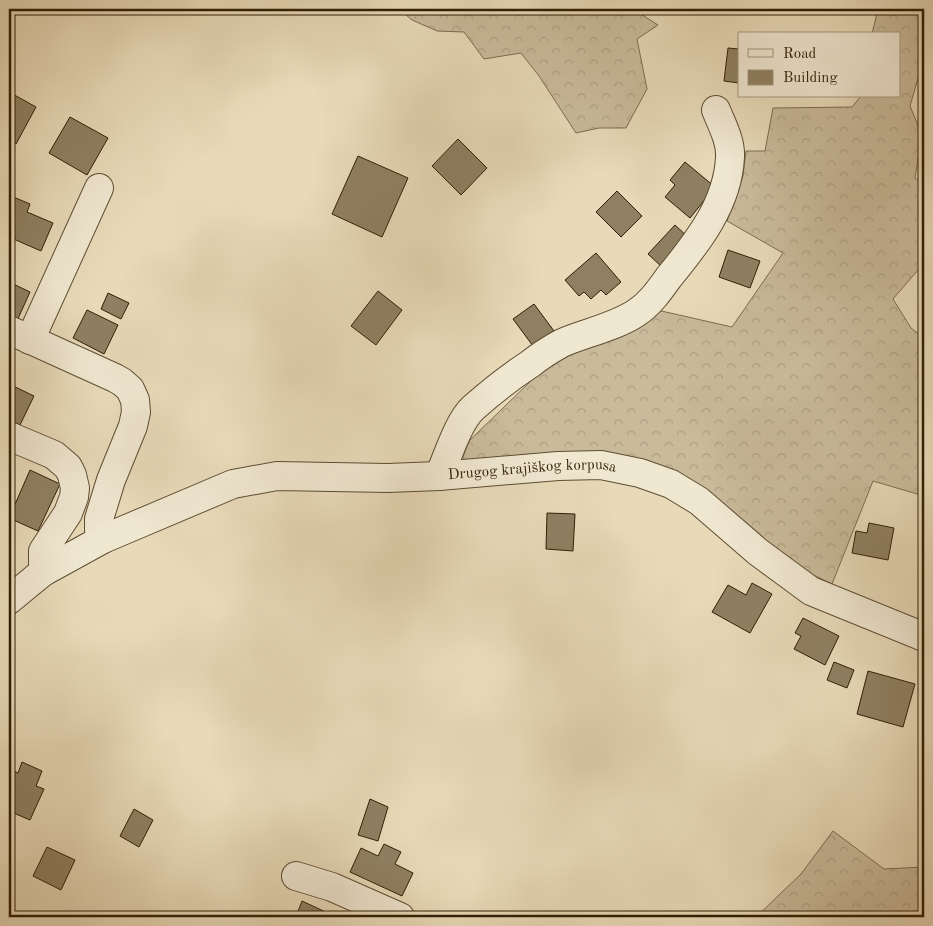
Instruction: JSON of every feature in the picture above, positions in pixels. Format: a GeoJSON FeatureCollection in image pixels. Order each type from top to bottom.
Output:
{"type":"FeatureCollection","features":[{"type":"Feature","properties":{"kind":"street"},"geometry":{"type":"LineString","coordinates":[[439,476],[457,432],[471,410],[507,380],[545,353],[561,344],[611,325],[649,304],[693,248],[712,217],[728,178],[730,155],[727,136],[716,110]]}},
{"type":"Feature","properties":{"kind":"street"},"geometry":{"type":"LineString","coordinates":[[99,188],[19,335],[115,378],[130,389],[135,400],[136,412],[133,426],[110,480],[99,519],[99,530],[103,539]]}},
{"type":"Feature","properties":{"kind":"street"},"geometry":{"type":"LineString","coordinates":[[9,436],[54,454],[68,467],[72,475],[75,488],[74,497],[68,513],[43,551],[43,572]]}},
{"type":"Feature","properties":{"kind":"street","name":"Drugog krajiškog korpusa"},"geometry":{"type":"LineString","coordinates":[[9,599],[43,572],[103,539],[233,484],[277,476],[388,478],[439,476],[558,466],[600,465],[640,473],[671,484],[699,500],[758,552],[811,591],[924,636]]}},
{"type":"Feature","properties":{"kind":"street"},"geometry":{"type":"LineString","coordinates":[[296,876],[332,888],[400,917]]}},
{"type":"Feature","properties":{"kind":"green space"},"geometry":{"type":"Polygon","coordinates":[[[399,9],[633,9],[658,25],[637,39],[647,89],[626,128],[599,128],[576,133],[539,76],[521,53],[484,59],[464,32],[437,31],[412,20],[399,9]]]}},
{"type":"Feature","properties":{"kind":"green space"},"geometry":{"type":"Polygon","coordinates":[[[878,9],[919,9],[919,75],[910,106],[922,135],[915,178],[924,185],[924,263],[893,299],[911,328],[924,338],[924,496],[873,481],[832,584],[809,573],[678,477],[642,459],[612,456],[470,468],[463,457],[469,441],[537,375],[562,356],[657,310],[732,327],[783,253],[727,221],[743,176],[746,151],[765,151],[773,108],[852,107],[859,98],[900,98],[900,32],[872,32],[878,9]]]}},
{"type":"Feature","properties":{"kind":"green space"},"geometry":{"type":"Polygon","coordinates":[[[833,831],[884,869],[924,867],[924,917],[756,917],[801,874],[833,831]]]}},
{"type":"Feature","properties":{"kind":"building"},"geometry":{"type":"Polygon","coordinates":[[[728,48],[738,49],[738,83],[724,81],[728,48]]]}},
{"type":"Feature","properties":{"kind":"building"},"geometry":{"type":"Polygon","coordinates":[[[9,92],[36,107],[16,144],[9,140],[9,92]]]}},
{"type":"Feature","properties":{"kind":"building"},"geometry":{"type":"Polygon","coordinates":[[[70,117],[108,138],[87,175],[49,153],[70,117]]]}},
{"type":"Feature","properties":{"kind":"building"},"geometry":{"type":"Polygon","coordinates":[[[458,139],[487,168],[461,195],[432,166],[458,139]]]}},
{"type":"Feature","properties":{"kind":"building"},"geometry":{"type":"Polygon","coordinates":[[[358,156],[408,178],[382,237],[332,214],[358,156]]]}},
{"type":"Feature","properties":{"kind":"building"},"geometry":{"type":"Polygon","coordinates":[[[685,162],[715,187],[690,218],[665,197],[675,185],[670,180],[685,162]]]}},
{"type":"Feature","properties":{"kind":"building"},"geometry":{"type":"Polygon","coordinates":[[[617,191],[642,216],[621,237],[596,212],[617,191]]]}},
{"type":"Feature","properties":{"kind":"building"},"geometry":{"type":"Polygon","coordinates":[[[11,196],[30,204],[27,212],[53,223],[41,251],[9,237],[9,202],[11,196]]]}},
{"type":"Feature","properties":{"kind":"building"},"geometry":{"type":"Polygon","coordinates":[[[675,225],[690,239],[662,267],[648,254],[675,225]]]}},
{"type":"Feature","properties":{"kind":"building"},"geometry":{"type":"Polygon","coordinates":[[[728,250],[760,261],[750,288],[719,277],[728,250]]]}},
{"type":"Feature","properties":{"kind":"building"},"geometry":{"type":"Polygon","coordinates":[[[596,253],[621,282],[606,295],[601,290],[591,299],[584,292],[579,296],[565,280],[596,253]]]}},
{"type":"Feature","properties":{"kind":"building"},"geometry":{"type":"Polygon","coordinates":[[[9,282],[30,292],[16,323],[9,319],[9,282]]]}},
{"type":"Feature","properties":{"kind":"building"},"geometry":{"type":"Polygon","coordinates":[[[378,291],[402,310],[376,345],[351,326],[378,291]]]}},
{"type":"Feature","properties":{"kind":"building"},"geometry":{"type":"Polygon","coordinates":[[[108,293],[129,303],[121,319],[101,309],[108,293]]]}},
{"type":"Feature","properties":{"kind":"building"},"geometry":{"type":"Polygon","coordinates":[[[534,304],[554,331],[533,346],[513,319],[534,304]]]}},
{"type":"Feature","properties":{"kind":"building"},"geometry":{"type":"Polygon","coordinates":[[[87,310],[118,325],[104,354],[73,338],[87,310]]]}},
{"type":"Feature","properties":{"kind":"building"},"geometry":{"type":"Polygon","coordinates":[[[9,384],[34,396],[20,425],[9,419],[9,384]]]}},
{"type":"Feature","properties":{"kind":"building"},"geometry":{"type":"Polygon","coordinates":[[[30,470],[60,484],[38,531],[9,518],[30,470]]]}},
{"type":"Feature","properties":{"kind":"building"},"geometry":{"type":"Polygon","coordinates":[[[547,513],[575,514],[573,551],[546,549],[547,513]]]}},
{"type":"Feature","properties":{"kind":"building"},"geometry":{"type":"Polygon","coordinates":[[[869,523],[894,528],[888,560],[852,553],[856,531],[867,533],[869,523]]]}},
{"type":"Feature","properties":{"kind":"building"},"geometry":{"type":"Polygon","coordinates":[[[752,583],[772,594],[750,633],[712,612],[728,585],[746,595],[752,583]]]}},
{"type":"Feature","properties":{"kind":"building"},"geometry":{"type":"Polygon","coordinates":[[[803,618],[839,636],[825,665],[794,649],[801,636],[795,633],[803,618]]]}},
{"type":"Feature","properties":{"kind":"building"},"geometry":{"type":"Polygon","coordinates":[[[834,662],[854,670],[847,688],[827,680],[834,662]]]}},
{"type":"Feature","properties":{"kind":"building"},"geometry":{"type":"Polygon","coordinates":[[[868,671],[915,684],[903,727],[857,714],[868,671]]]}},
{"type":"Feature","properties":{"kind":"building"},"geometry":{"type":"Polygon","coordinates":[[[22,762],[42,771],[36,786],[44,789],[30,820],[9,811],[9,769],[18,773],[22,762]]]}},
{"type":"Feature","properties":{"kind":"building"},"geometry":{"type":"Polygon","coordinates":[[[370,799],[388,807],[378,841],[358,835],[370,799]]]}},
{"type":"Feature","properties":{"kind":"building"},"geometry":{"type":"Polygon","coordinates":[[[134,809],[153,820],[139,847],[120,836],[134,809]]]}},
{"type":"Feature","properties":{"kind":"building"},"geometry":{"type":"Polygon","coordinates":[[[384,844],[401,852],[395,864],[413,873],[402,896],[350,872],[361,848],[378,856],[384,844]]]}},
{"type":"Feature","properties":{"kind":"building"},"geometry":{"type":"Polygon","coordinates":[[[47,847],[75,860],[61,890],[33,876],[47,847]]]}},
{"type":"Feature","properties":{"kind":"building"},"geometry":{"type":"Polygon","coordinates":[[[302,901],[330,914],[328,917],[289,917],[291,911],[297,914],[302,901]]]}}]}
